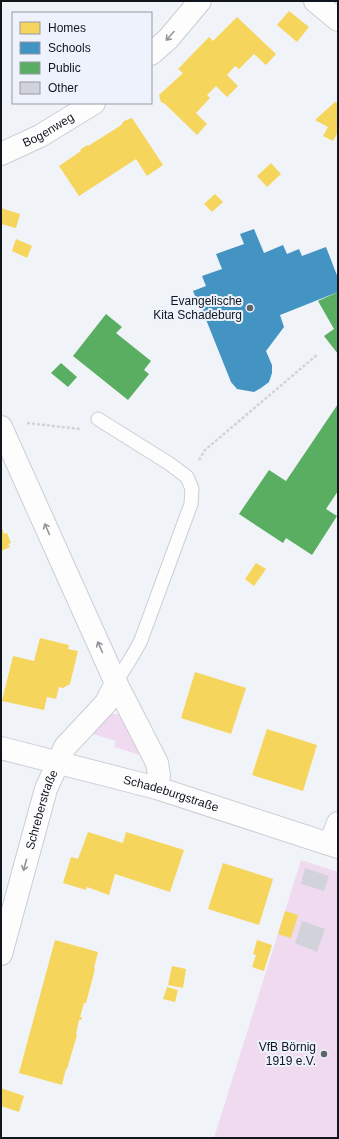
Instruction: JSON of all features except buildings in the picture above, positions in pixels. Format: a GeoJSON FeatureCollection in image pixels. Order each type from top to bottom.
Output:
{"type":"FeatureCollection","features":[{"type":"Feature","properties":{"kind":"street"},"geometry":{"type":"LineString","coordinates":[[152,53],[168,39],[200,1]]}},
{"type":"Feature","properties":{"kind":"street"},"geometry":{"type":"LineString","coordinates":[[315,1],[338,20]]}},
{"type":"Feature","properties":{"kind":"street","name":"Bogenweg"},"geometry":{"type":"LineString","coordinates":[[1,154],[40,136],[92,104]]}},
{"type":"Feature","properties":{"kind":"street"},"geometry":{"type":"LineString","coordinates":[[1,426],[116,683],[157,764],[159,775],[158,788]]}},
{"type":"Feature","properties":{"kind":"street","name":"Schreberstraße"},"geometry":{"type":"LineString","coordinates":[[1,954],[46,789],[65,747],[106,703],[116,683]]}},
{"type":"Feature","properties":{"kind":"street","name":"Schadeburgstraße"},"geometry":{"type":"LineString","coordinates":[[1,748],[58,761],[158,788],[334,845]]}},
{"type":"Feature","properties":{"kind":"street"},"geometry":{"type":"LineString","coordinates":[[334,845],[338,823]]}},
{"type":"Feature","properties":{"kind":"lane"},"geometry":{"type":"LineString","coordinates":[[98,419],[188,477],[192,489],[191,504],[141,640],[135,653],[125,665],[116,683]]}},
{"type":"Feature","properties":{"kind":"path"},"geometry":{"type":"LineString","coordinates":[[188,477],[205,450],[318,354]]}},
{"type":"Feature","properties":{"kind":"path"},"geometry":{"type":"LineString","coordinates":[[23,422],[89,430],[98,419]]}},
{"type":"Feature","properties":{"kind":"shaded area"},"geometry":{"type":"Polygon","coordinates":[[[111,714],[122,715],[146,757],[114,747],[116,741],[93,734],[111,714]]]}},
{"type":"Feature","properties":{"kind":"shaded area"},"geometry":{"type":"Polygon","coordinates":[[[301,860],[338,872],[338,1138],[214,1138],[301,860]]]}},
{"type":"Feature","properties":{"kind":"place","name":"Evangelische Kita Schadeburg"},"geometry":{"type":"Point","coordinates":[250,308]}},
{"type":"Feature","properties":{"kind":"place","name":"VfB Börnig 1919 e.V."},"geometry":{"type":"Point","coordinates":[324,1054]}}]}
